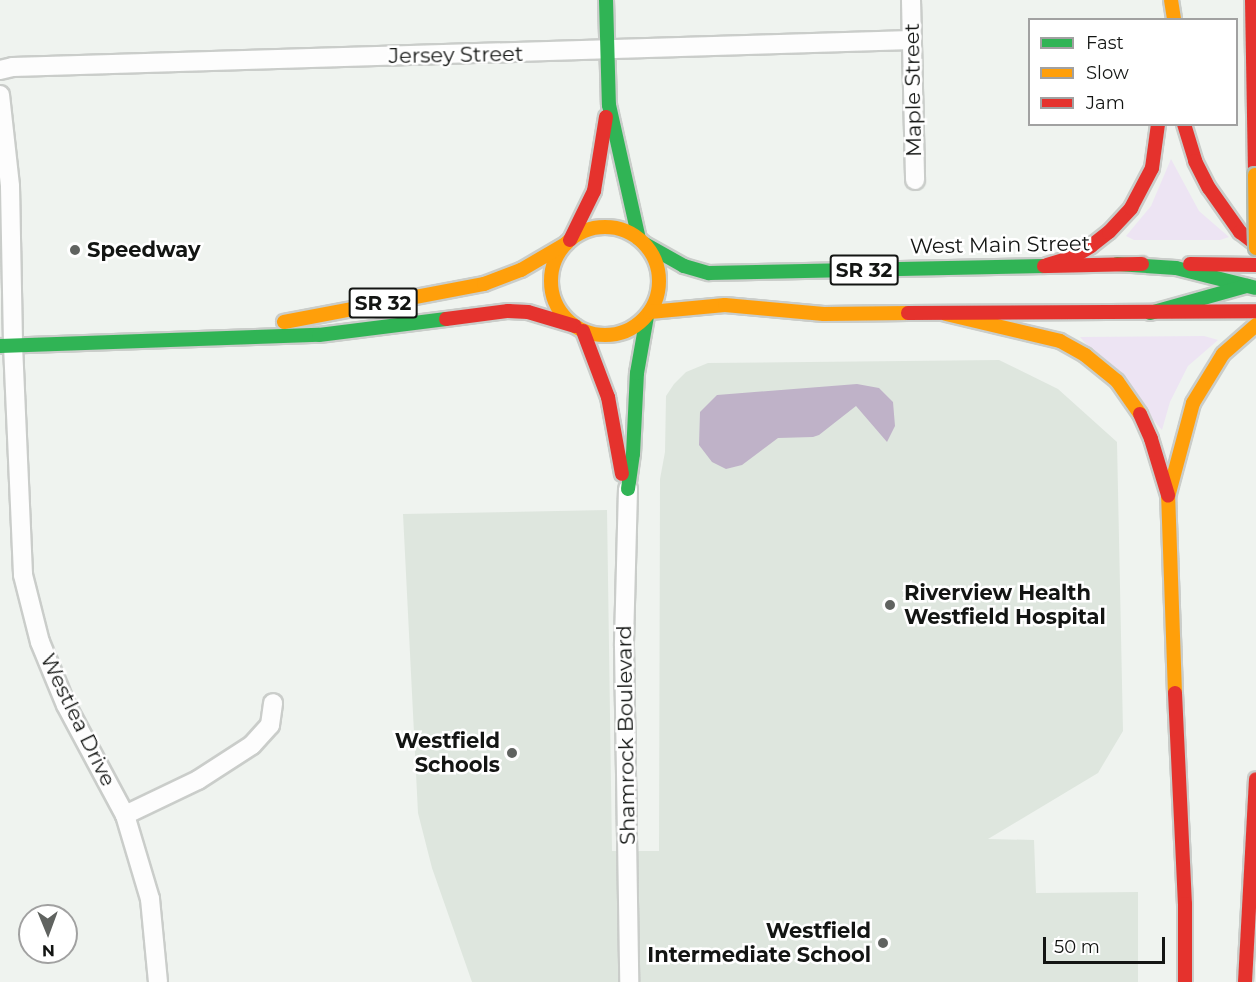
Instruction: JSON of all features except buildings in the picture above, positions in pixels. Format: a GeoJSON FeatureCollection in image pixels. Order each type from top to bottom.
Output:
{"type":"FeatureCollection","features":[{"type":"Feature","properties":{"kind":"main road"},"geometry":{"type":"LineString","coordinates":[[606,0],[609,105],[642,241],[654,258],[659,282],[657,298],[648,314],[635,326],[621,333],[606,336],[579,328],[562,314],[552,291],[554,265],[594,191],[609,105]]}},
{"type":"Feature","properties":{"kind":"main road"},"geometry":{"type":"LineString","coordinates":[[1162,18],[1163,0]]}},
{"type":"Feature","properties":{"kind":"main road"},"geometry":{"type":"LineString","coordinates":[[1171,0],[1174,18]]}},
{"type":"Feature","properties":{"kind":"main road"},"geometry":{"type":"LineString","coordinates":[[1252,0],[1256,246]]}},
{"type":"Feature","properties":{"kind":"main road"},"geometry":{"type":"LineString","coordinates":[[1047,265],[1073,256],[1091,246],[1109,232],[1131,208],[1152,168],[1158,126]]}},
{"type":"Feature","properties":{"kind":"main road"},"geometry":{"type":"LineString","coordinates":[[1185,126],[1195,161],[1209,188],[1240,232],[1256,246]]}},
{"type":"Feature","properties":{"kind":"main road"},"geometry":{"type":"LineString","coordinates":[[568,242],[584,232],[600,228],[616,228],[642,241]]}},
{"type":"Feature","properties":{"kind":"main road","name":"West Main Street"},"geometry":{"type":"LineString","coordinates":[[642,241],[684,266],[709,273],[1047,265],[1256,265]]}},
{"type":"Feature","properties":{"kind":"main road","name":"SR 32"},"geometry":{"type":"LineString","coordinates":[[190,340],[484,284],[521,270],[568,242]]}},
{"type":"Feature","properties":{"kind":"main road"},"geometry":{"type":"LineString","coordinates":[[1117,264],[1176,268],[1254,285]]}},
{"type":"Feature","properties":{"kind":"main road"},"geometry":{"type":"LineString","coordinates":[[1150,313],[1254,285]]}},
{"type":"Feature","properties":{"kind":"main road","name":"SR 32"},"geometry":{"type":"LineString","coordinates":[[648,314],[724,305],[824,314],[1256,311]]}},
{"type":"Feature","properties":{"kind":"main road","name":"SR 32"},"geometry":{"type":"LineString","coordinates":[[6,346],[345,334],[508,310],[528,312],[579,328]]}},
{"type":"Feature","properties":{"kind":"main road","name":"Shamrock Boulevard"},"geometry":{"type":"LineString","coordinates":[[628,489],[633,454],[637,373],[648,314]]}},
{"type":"Feature","properties":{"kind":"main road"},"geometry":{"type":"LineString","coordinates":[[946,314],[1060,341],[1085,355],[1132,400],[1152,439],[1168,497],[1172,641],[1183,861],[1185,982]]}},
{"type":"Feature","properties":{"kind":"main road"},"geometry":{"type":"LineString","coordinates":[[1168,497],[1193,403],[1224,354],[1256,326]]}},
{"type":"Feature","properties":{"kind":"main road","name":"Shamrock Boulevard"},"geometry":{"type":"LineString","coordinates":[[579,328],[608,397],[615,426],[618,461],[628,489]]}},
{"type":"Feature","properties":{"kind":"main road"},"geometry":{"type":"LineString","coordinates":[[1245,982],[1256,779]]}},
{"type":"Feature","properties":{"kind":"street","name":"Maple Street"},"geometry":{"type":"LineString","coordinates":[[911,0],[915,180]]}},
{"type":"Feature","properties":{"kind":"street","name":"Jersey Street"},"geometry":{"type":"LineString","coordinates":[[0,70],[25,66],[607,51],[912,40]]}},
{"type":"Feature","properties":{"kind":"street","name":"Westlea Drive"},"geometry":{"type":"LineString","coordinates":[[0,95],[10,186],[6,346],[23,575],[40,642],[66,705],[125,815],[150,899],[158,982]]}},
{"type":"Feature","properties":{"kind":"street","name":"Shamrock Boulevard"},"geometry":{"type":"LineString","coordinates":[[628,489],[624,646],[629,982]]}},
{"type":"Feature","properties":{"kind":"street"},"geometry":{"type":"LineString","coordinates":[[125,815],[198,780],[252,745],[270,725],[273,703]]}},
{"type":"Feature","properties":{"kind":"shaded area"},"geometry":{"type":"Polygon","coordinates":[[[1171,159],[1199,211],[1229,237],[1220,240],[1134,240],[1126,236],[1151,206],[1171,159]]]}},
{"type":"Feature","properties":{"kind":"shaded area"},"geometry":{"type":"Polygon","coordinates":[[[1204,336],[1218,340],[1188,366],[1170,402],[1162,430],[1080,337],[1204,336]]]}},
{"type":"Feature","properties":{"kind":"shaded area"},"geometry":{"type":"Polygon","coordinates":[[[999,360],[1058,389],[1117,442],[1123,731],[1098,773],[988,839],[1034,840],[1036,893],[1138,892],[1138,982],[472,982],[432,868],[418,813],[403,514],[607,510],[612,851],[659,851],[660,479],[665,452],[666,396],[674,384],[686,372],[708,363],[999,360]]]}},
{"type":"Feature","properties":{"kind":"shaded area"},"geometry":{"type":"Polygon","coordinates":[[[857,384],[879,388],[893,402],[895,426],[887,442],[856,406],[819,435],[778,438],[742,465],[726,469],[712,462],[699,445],[700,412],[717,395],[857,384]]]}},
{"type":"Feature","properties":{"kind":"traffic: fast"},"geometry":{"type":"LineString","coordinates":[[606,0],[609,105],[639,239]]}},
{"type":"Feature","properties":{"kind":"traffic: fast"},"geometry":{"type":"LineString","coordinates":[[645,244],[684,266],[709,273],[1044,266]]}},
{"type":"Feature","properties":{"kind":"traffic: fast"},"geometry":{"type":"LineString","coordinates":[[1117,264],[1176,268],[1256,288]]}},
{"type":"Feature","properties":{"kind":"traffic: fast"},"geometry":{"type":"LineString","coordinates":[[1150,313],[1247,286]]}},
{"type":"Feature","properties":{"kind":"traffic: fast"},"geometry":{"type":"LineString","coordinates":[[628,489],[633,454],[637,373],[647,316]]}},
{"type":"Feature","properties":{"kind":"traffic: fast"},"geometry":{"type":"LineString","coordinates":[[0,346],[319,335],[446,319]]}},
{"type":"Feature","properties":{"kind":"traffic: slow"},"geometry":{"type":"LineString","coordinates":[[1171,0],[1174,18]]}},
{"type":"Feature","properties":{"kind":"traffic: slow"},"geometry":{"type":"LineString","coordinates":[[1255,175],[1256,248]]}},
{"type":"Feature","properties":{"kind":"traffic: slow"},"geometry":{"type":"LineString","coordinates":[[605,227],[626,231],[643,243],[655,260],[659,281],[655,302],[643,319],[626,331],[605,335],[584,331],[567,319],[555,302],[551,281],[555,260],[567,243],[584,231],[605,227]]}},
{"type":"Feature","properties":{"kind":"traffic: slow"},"geometry":{"type":"LineString","coordinates":[[284,322],[484,284],[521,270],[567,243]]}},
{"type":"Feature","properties":{"kind":"traffic: slow"},"geometry":{"type":"LineString","coordinates":[[650,312],[725,305],[824,314],[908,313]]}},
{"type":"Feature","properties":{"kind":"traffic: slow"},"geometry":{"type":"LineString","coordinates":[[946,314],[1060,341],[1085,355],[1117,381],[1140,414]]}},
{"type":"Feature","properties":{"kind":"traffic: slow"},"geometry":{"type":"LineString","coordinates":[[1175,693],[1168,497],[1193,403],[1223,354],[1256,325]]}},
{"type":"Feature","properties":{"kind":"traffic: jam"},"geometry":{"type":"LineString","coordinates":[[1252,0],[1255,175]]}},
{"type":"Feature","properties":{"kind":"traffic: jam"},"geometry":{"type":"LineString","coordinates":[[570,240],[594,191],[606,117]]}},
{"type":"Feature","properties":{"kind":"traffic: jam"},"geometry":{"type":"LineString","coordinates":[[1047,265],[1073,257],[1091,246],[1109,232],[1131,208],[1152,168],[1158,126]]}},
{"type":"Feature","properties":{"kind":"traffic: jam"},"geometry":{"type":"LineString","coordinates":[[1185,126],[1195,161],[1209,188],[1240,232],[1256,244]]}},
{"type":"Feature","properties":{"kind":"traffic: jam"},"geometry":{"type":"LineString","coordinates":[[1044,266],[1142,264]]}},
{"type":"Feature","properties":{"kind":"traffic: jam"},"geometry":{"type":"LineString","coordinates":[[1190,264],[1256,265]]}},
{"type":"Feature","properties":{"kind":"traffic: jam"},"geometry":{"type":"LineString","coordinates":[[446,319],[508,311],[528,312],[575,326]]}},
{"type":"Feature","properties":{"kind":"traffic: jam"},"geometry":{"type":"LineString","coordinates":[[908,313],[1256,311]]}},
{"type":"Feature","properties":{"kind":"traffic: jam"},"geometry":{"type":"LineString","coordinates":[[583,331],[608,397],[622,474]]}},
{"type":"Feature","properties":{"kind":"traffic: jam"},"geometry":{"type":"LineString","coordinates":[[1140,414],[1151,439],[1168,495]]}},
{"type":"Feature","properties":{"kind":"traffic: jam"},"geometry":{"type":"LineString","coordinates":[[1175,693],[1185,904],[1185,982]]}},
{"type":"Feature","properties":{"kind":"traffic: jam"},"geometry":{"type":"LineString","coordinates":[[1245,982],[1256,779]]}},
{"type":"Feature","properties":{"kind":"place","name":"Speedway"},"geometry":{"type":"Point","coordinates":[75,250]}},
{"type":"Feature","properties":{"kind":"place","name":"Riverview Health Westfield Hospital"},"geometry":{"type":"Point","coordinates":[890,605]}},
{"type":"Feature","properties":{"kind":"place","name":"Westfield Schools"},"geometry":{"type":"Point","coordinates":[512,753]}},
{"type":"Feature","properties":{"kind":"place","name":"Westfield Intermediate School"},"geometry":{"type":"Point","coordinates":[883,943]}}]}
